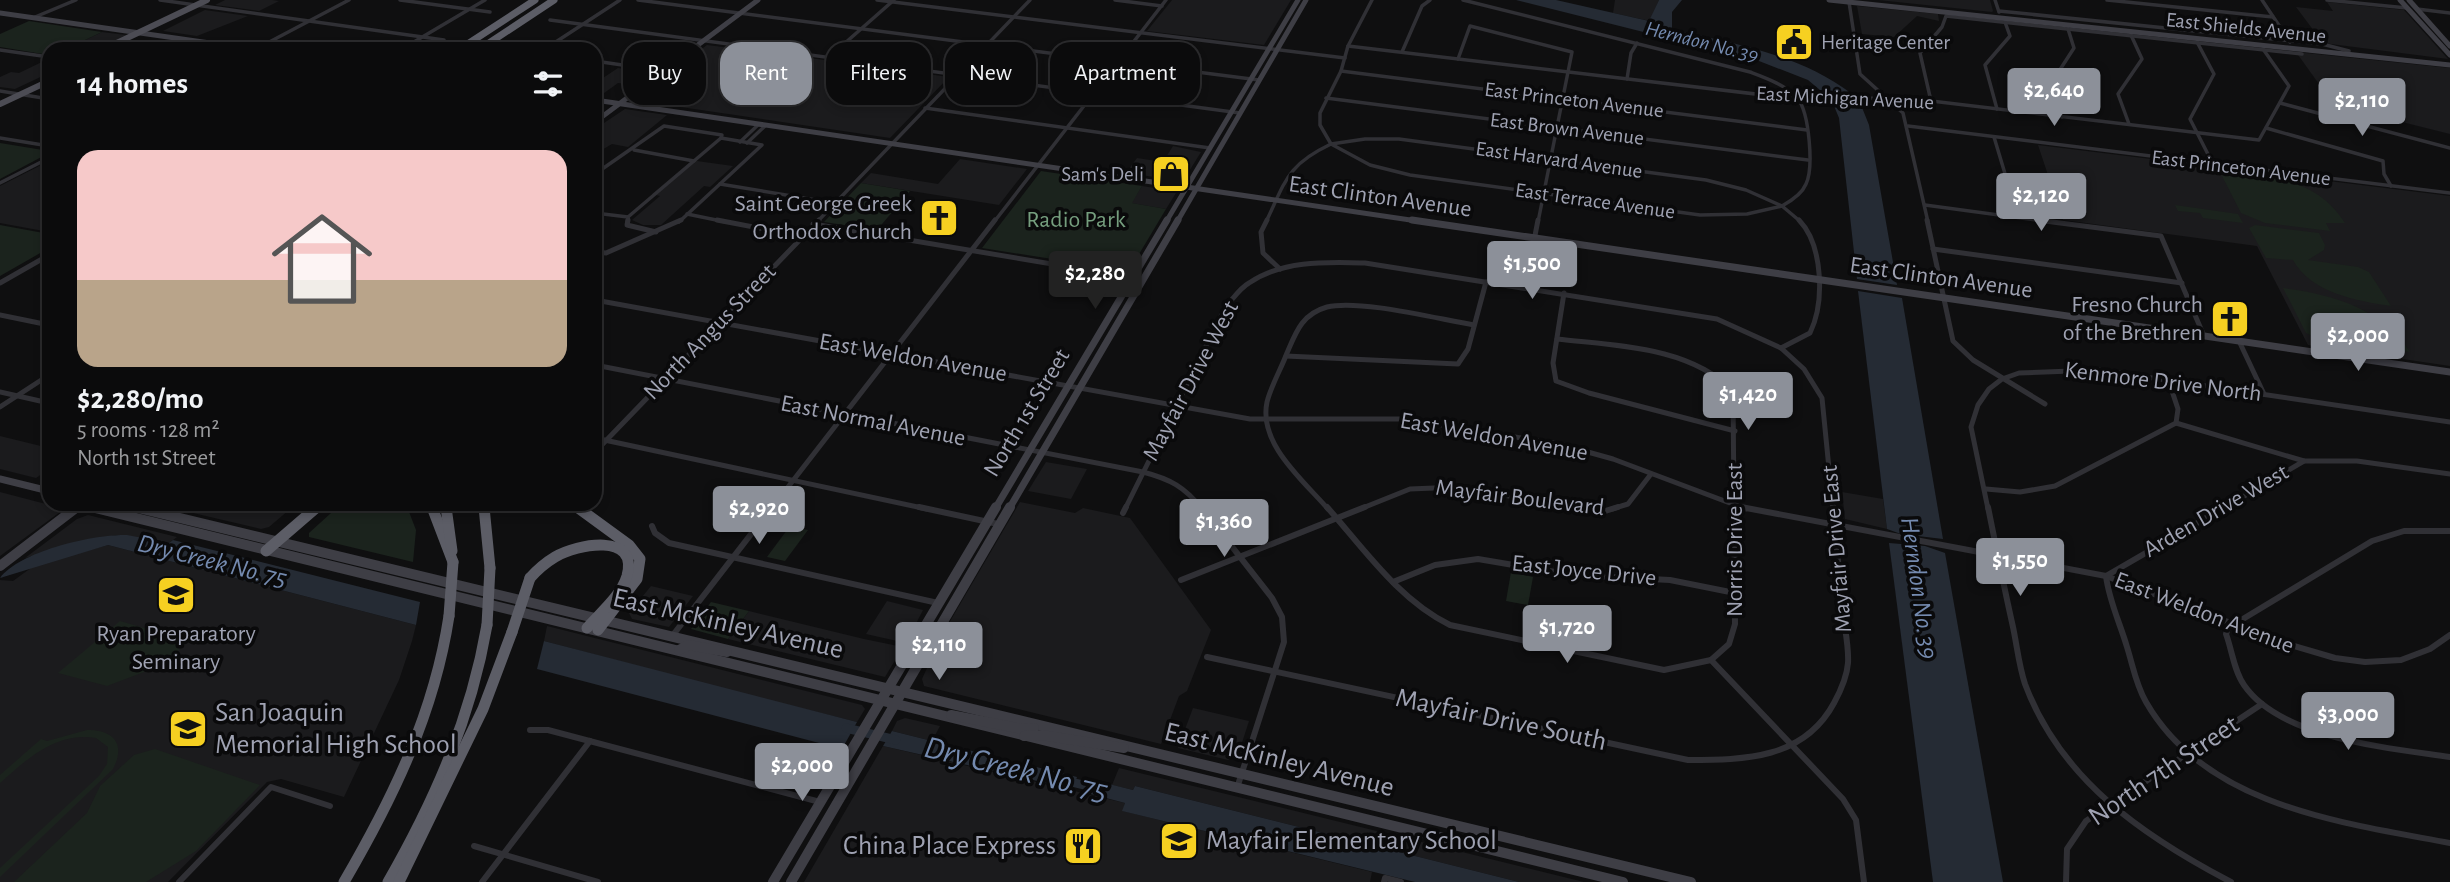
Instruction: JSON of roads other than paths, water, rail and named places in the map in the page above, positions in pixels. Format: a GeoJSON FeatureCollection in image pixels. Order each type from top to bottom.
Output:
{"type":"FeatureCollection","features":[{"type":"Feature","properties":{"kind":"highway"},"geometry":{"type":"LineString","coordinates":[[471,42],[535,0]]}},
{"type":"Feature","properties":{"kind":"highway"},"geometry":{"type":"LineString","coordinates":[[491,42],[554,0]]}},
{"type":"Feature","properties":{"kind":"highway"},"geometry":{"type":"LineString","coordinates":[[266,551],[311,511]]}},
{"type":"Feature","properties":{"kind":"highway"},"geometry":{"type":"LineString","coordinates":[[434,511],[453,562]]}},
{"type":"Feature","properties":{"kind":"highway"},"geometry":{"type":"LineString","coordinates":[[344,882],[382,815],[418,736],[438,677],[449,616],[453,562],[447,511]]}},
{"type":"Feature","properties":{"kind":"highway"},"geometry":{"type":"LineString","coordinates":[[388,882],[428,806],[459,733],[477,679],[487,625],[490,568],[485,511]]}},
{"type":"Feature","properties":{"kind":"highway"},"geometry":{"type":"LineString","coordinates":[[583,511],[629,545],[640,559],[637,579],[592,629]]}},
{"type":"Feature","properties":{"kind":"highway"},"geometry":{"type":"LineString","coordinates":[[399,882],[483,709],[530,578],[545,561],[568,549],[593,544],[615,548],[627,559],[627,576],[602,618]]}},
{"type":"Feature","properties":{"kind":"main road"},"geometry":{"type":"LineString","coordinates":[[118,42],[197,5],[217,0]]}},
{"type":"Feature","properties":{"kind":"main road"},"geometry":{"type":"LineString","coordinates":[[703,41],[758,0]]}},
{"type":"Feature","properties":{"kind":"main road","name":"North 1st Street"},"geometry":{"type":"LineString","coordinates":[[773,882],[1298,0]]}},
{"type":"Feature","properties":{"kind":"main road","name":"North 1st Street"},"geometry":{"type":"LineString","coordinates":[[791,882],[1077,388],[1306,0]]}},
{"type":"Feature","properties":{"kind":"main road","name":"East Shields Avenue"},"geometry":{"type":"LineString","coordinates":[[1829,0],[2001,17]]}},
{"type":"Feature","properties":{"kind":"main road","name":"East Shields Avenue"},"geometry":{"type":"LineString","coordinates":[[1860,0],[2262,47],[2450,64]]}},
{"type":"Feature","properties":{"kind":"main road"},"geometry":{"type":"LineString","coordinates":[[2404,0],[2407,8],[2449,45]]}},
{"type":"Feature","properties":{"kind":"main road"},"geometry":{"type":"LineString","coordinates":[[2404,0],[2417,9],[2450,55]]}},
{"type":"Feature","properties":{"kind":"main road"},"geometry":{"type":"LineString","coordinates":[[129,42],[206,3]]}},
{"type":"Feature","properties":{"kind":"main road"},"geometry":{"type":"LineString","coordinates":[[0,13],[207,42]]}},
{"type":"Feature","properties":{"kind":"main road","name":"East Shields Avenue"},"geometry":{"type":"LineString","coordinates":[[2130,32],[2349,51],[2450,64]]}},
{"type":"Feature","properties":{"kind":"main road"},"geometry":{"type":"LineString","coordinates":[[2262,47],[2330,50]]}},
{"type":"Feature","properties":{"kind":"main road"},"geometry":{"type":"LineString","coordinates":[[2361,56],[2374,54]]}},
{"type":"Feature","properties":{"kind":"main road"},"geometry":{"type":"LineString","coordinates":[[0,99],[42,81]]}},
{"type":"Feature","properties":{"kind":"main road"},"geometry":{"type":"LineString","coordinates":[[0,104],[42,82]]}},
{"type":"Feature","properties":{"kind":"main road","name":"East Clinton Avenue"},"geometry":{"type":"LineString","coordinates":[[602,101],[2450,372]]}},
{"type":"Feature","properties":{"kind":"main road"},"geometry":{"type":"LineString","coordinates":[[602,117],[623,101]]}},
{"type":"Feature","properties":{"kind":"main road"},"geometry":{"type":"LineString","coordinates":[[1210,148],[1222,144]]}},
{"type":"Feature","properties":{"kind":"main road"},"geometry":{"type":"LineString","coordinates":[[0,479],[42,489]]}},
{"type":"Feature","properties":{"kind":"main road"},"geometry":{"type":"LineString","coordinates":[[0,565],[72,511]]}},
{"type":"Feature","properties":{"kind":"main road","name":"East McKinley Avenue"},"geometry":{"type":"LineString","coordinates":[[100,511],[1623,882]]}},
{"type":"Feature","properties":{"kind":"main road","name":"East McKinley Avenue"},"geometry":{"type":"LineString","coordinates":[[151,511],[904,689],[1241,774],[1691,882]]}},
{"type":"Feature","properties":{"kind":"main road"},"geometry":{"type":"LineString","coordinates":[[679,650],[689,645],[717,652],[747,653]]}},
{"type":"Feature","properties":{"kind":"main road"},"geometry":{"type":"LineString","coordinates":[[938,715],[961,715],[1026,729],[1043,723]]}},
{"type":"Feature","properties":{"kind":"main road"},"geometry":{"type":"LineString","coordinates":[[1024,736],[1036,732],[1101,747],[1141,749]]}},
{"type":"Feature","properties":{"kind":"street"},"geometry":{"type":"LineString","coordinates":[[36,18],[76,0]]}},
{"type":"Feature","properties":{"kind":"street"},"geometry":{"type":"LineString","coordinates":[[160,0],[197,5]]}},
{"type":"Feature","properties":{"kind":"street"},"geometry":{"type":"LineString","coordinates":[[268,42],[349,0]]}},
{"type":"Feature","properties":{"kind":"street"},"geometry":{"type":"LineString","coordinates":[[400,0],[490,12]]}},
{"type":"Feature","properties":{"kind":"street"},"geometry":{"type":"LineString","coordinates":[[414,42],[485,0]]}},
{"type":"Feature","properties":{"kind":"street"},"geometry":{"type":"LineString","coordinates":[[556,42],[620,0]]}},
{"type":"Feature","properties":{"kind":"street"},"geometry":{"type":"LineString","coordinates":[[638,0],[963,42]]}},
{"type":"Feature","properties":{"kind":"street"},"geometry":{"type":"LineString","coordinates":[[877,0],[1345,58]]}},
{"type":"Feature","properties":{"kind":"street","name":"North Angus Street"},"geometry":{"type":"LineString","coordinates":[[989,42],[1030,0]]}},
{"type":"Feature","properties":{"kind":"street"},"geometry":{"type":"LineString","coordinates":[[1115,0],[1162,6]]}},
{"type":"Feature","properties":{"kind":"street"},"geometry":{"type":"LineString","coordinates":[[1134,42],[1166,0]]}},
{"type":"Feature","properties":{"kind":"street"},"geometry":{"type":"LineString","coordinates":[[1280,270],[1263,253],[1261,232],[1295,165],[1331,144],[1319,119],[1348,46],[1372,0]]}},
{"type":"Feature","properties":{"kind":"street"},"geometry":{"type":"LineString","coordinates":[[1402,52],[1422,6],[1430,0]]}},
{"type":"Feature","properties":{"kind":"street"},"geometry":{"type":"LineString","coordinates":[[1463,0],[1750,72],[1782,86],[1798,99],[1805,114],[1808,160],[1807,184],[1794,199],[1782,206]]}},
{"type":"Feature","properties":{"kind":"street"},"geometry":{"type":"LineString","coordinates":[[1995,0],[2010,36],[1985,65],[1997,109]]}},
{"type":"Feature","properties":{"kind":"street"},"geometry":{"type":"LineString","coordinates":[[2107,0],[2273,18]]}},
{"type":"Feature","properties":{"kind":"street"},"geometry":{"type":"LineString","coordinates":[[2262,0],[2291,42]]}},
{"type":"Feature","properties":{"kind":"street"},"geometry":{"type":"LineString","coordinates":[[2329,0],[2407,8]]}},
{"type":"Feature","properties":{"kind":"street"},"geometry":{"type":"LineString","coordinates":[[847,42],[894,1]]}},
{"type":"Feature","properties":{"kind":"street"},"geometry":{"type":"LineString","coordinates":[[1849,1],[1860,74],[1903,113],[1908,126],[1953,341],[1973,360],[2045,404]]}},
{"type":"Feature","properties":{"kind":"street"},"geometry":{"type":"LineString","coordinates":[[206,3],[444,40]]}},
{"type":"Feature","properties":{"kind":"street"},"geometry":{"type":"LineString","coordinates":[[2417,9],[2450,13]]}},
{"type":"Feature","properties":{"kind":"street"},"geometry":{"type":"LineString","coordinates":[[0,18],[9,14]]}},
{"type":"Feature","properties":{"kind":"street"},"geometry":{"type":"LineString","coordinates":[[1931,101],[1920,53],[1942,27],[1946,16],[2001,17],[2291,42],[2349,51]]}},
{"type":"Feature","properties":{"kind":"street"},"geometry":{"type":"LineString","coordinates":[[2001,17],[2068,29],[2130,32],[2302,54]]}},
{"type":"Feature","properties":{"kind":"street"},"geometry":{"type":"LineString","coordinates":[[550,20],[826,58]]}},
{"type":"Feature","properties":{"kind":"street"},"geometry":{"type":"LineString","coordinates":[[1458,59],[1469,26],[1572,52],[1525,288]]}},
{"type":"Feature","properties":{"kind":"street"},"geometry":{"type":"LineString","coordinates":[[2062,117],[2050,85],[2074,48],[2068,29]]}},
{"type":"Feature","properties":{"kind":"street"},"geometry":{"type":"LineString","coordinates":[[2129,124],[2118,94],[2142,61],[2130,32]]}},
{"type":"Feature","properties":{"kind":"street"},"geometry":{"type":"LineString","coordinates":[[2197,42],[2214,74],[2190,113],[2196,132],[2213,164]]}},
{"type":"Feature","properties":{"kind":"street"},"geometry":{"type":"LineString","coordinates":[[1627,79],[1631,52],[1637,43]]}},
{"type":"Feature","properties":{"kind":"street","name":"East Michigan Avenue"},"geometry":{"type":"LineString","coordinates":[[1348,46],[1798,99],[1884,96],[2259,139]]}},
{"type":"Feature","properties":{"kind":"street"},"geometry":{"type":"LineString","coordinates":[[2259,139],[2289,86],[2262,47]]}},
{"type":"Feature","properties":{"kind":"street"},"geometry":{"type":"LineString","coordinates":[[0,50],[42,56]]}},
{"type":"Feature","properties":{"kind":"street"},"geometry":{"type":"LineString","coordinates":[[602,62],[623,65]]}},
{"type":"Feature","properties":{"kind":"street","name":"East Princeton Avenue"},"geometry":{"type":"LineString","coordinates":[[1340,71],[1807,130]]}},
{"type":"Feature","properties":{"kind":"street"},"geometry":{"type":"LineString","coordinates":[[1200,72],[1259,80]]}},
{"type":"Feature","properties":{"kind":"street","name":"North Angus Street"},"geometry":{"type":"LineString","coordinates":[[602,445],[945,87]]}},
{"type":"Feature","properties":{"kind":"street"},"geometry":{"type":"LineString","coordinates":[[0,91],[42,98]]}},
{"type":"Feature","properties":{"kind":"street","name":"East Brown Avenue"},"geometry":{"type":"LineString","coordinates":[[1326,98],[1808,160]]}},
{"type":"Feature","properties":{"kind":"street"},"geometry":{"type":"LineString","coordinates":[[2280,103],[2450,148]]}},
{"type":"Feature","properties":{"kind":"street"},"geometry":{"type":"LineString","coordinates":[[673,635],[1085,105]]}},
{"type":"Feature","properties":{"kind":"street"},"geometry":{"type":"LineString","coordinates":[[1178,105],[1240,113]]}},
{"type":"Feature","properties":{"kind":"street"},"geometry":{"type":"LineString","coordinates":[[925,108],[1210,148]]}},
{"type":"Feature","properties":{"kind":"street"},"geometry":{"type":"LineString","coordinates":[[740,142],[763,125]]}},
{"type":"Feature","properties":{"kind":"street"},"geometry":{"type":"LineString","coordinates":[[747,143],[763,125]]}},
{"type":"Feature","properties":{"kind":"street","name":"East Princeton Avenue"},"geometry":{"type":"LineString","coordinates":[[1908,126],[2450,193]]}},
{"type":"Feature","properties":{"kind":"street"},"geometry":{"type":"LineString","coordinates":[[602,253],[676,224],[762,145],[721,138],[722,135],[664,127],[634,150]]}},
{"type":"Feature","properties":{"kind":"street"},"geometry":{"type":"LineString","coordinates":[[2266,128],[2383,161],[2384,174],[2391,186]]}},
{"type":"Feature","properties":{"kind":"street"},"geometry":{"type":"LineString","coordinates":[[1994,137],[2018,217]]}},
{"type":"Feature","properties":{"kind":"street"},"geometry":{"type":"LineString","coordinates":[[0,138],[42,145]]}},
{"type":"Feature","properties":{"kind":"street"},"geometry":{"type":"LineString","coordinates":[[657,232],[627,225],[625,221],[721,138]]}},
{"type":"Feature","properties":{"kind":"street","name":"East Harvard Avenue"},"geometry":{"type":"LineString","coordinates":[[1331,144],[1365,139],[1399,139],[1720,182],[1758,194],[1782,206],[1799,220],[1812,237],[1818,314],[1814,328],[1804,338],[1781,348]]}},
{"type":"Feature","properties":{"kind":"street","name":"East Terrace Avenue"},"geometry":{"type":"LineString","coordinates":[[1331,144],[1361,162],[1398,173],[1543,193],[1712,216],[1747,214],[1782,206]]}},
{"type":"Feature","properties":{"kind":"street"},"geometry":{"type":"LineString","coordinates":[[602,168],[621,153],[634,150],[694,161]]}},
{"type":"Feature","properties":{"kind":"street"},"geometry":{"type":"LineString","coordinates":[[0,183],[42,162]]}},
{"type":"Feature","properties":{"kind":"street"},"geometry":{"type":"LineString","coordinates":[[720,184],[834,202]]}},
{"type":"Feature","properties":{"kind":"street"},"geometry":{"type":"LineString","coordinates":[[1925,205],[2161,236],[2204,336]]}},
{"type":"Feature","properties":{"kind":"street"},"geometry":{"type":"LineString","coordinates":[[602,214],[628,217]]}},
{"type":"Feature","properties":{"kind":"street"},"geometry":{"type":"LineString","coordinates":[[687,214],[801,236]]}},
{"type":"Feature","properties":{"kind":"street"},"geometry":{"type":"LineString","coordinates":[[813,224],[1142,279]]}},
{"type":"Feature","properties":{"kind":"street"},"geometry":{"type":"LineString","coordinates":[[1933,248],[2182,283]]}},
{"type":"Feature","properties":{"kind":"street"},"geometry":{"type":"LineString","coordinates":[[0,284],[42,260]]}},
{"type":"Feature","properties":{"kind":"street","name":"Mayfair Drive West"},"geometry":{"type":"LineString","coordinates":[[1123,513],[1234,295],[1248,283],[1280,270],[1317,262],[1348,262],[1525,288]]}},
{"type":"Feature","properties":{"kind":"street"},"geometry":{"type":"LineString","coordinates":[[1286,356],[1458,364],[1466,355],[1486,282]]}},
{"type":"Feature","properties":{"kind":"street","name":"Mayfair Drive East"},"geometry":{"type":"LineString","coordinates":[[1525,288],[1717,319],[1781,348],[1804,369],[1822,398],[1848,664],[1842,690],[1831,711],[1820,727],[1797,748]]}},
{"type":"Feature","properties":{"kind":"street"},"geometry":{"type":"LineString","coordinates":[[1564,293],[1553,363],[1556,381],[1581,391],[1735,431]]}},
{"type":"Feature","properties":{"kind":"street","name":"East Weldon Avenue"},"geometry":{"type":"LineString","coordinates":[[602,301],[1175,407],[1266,421],[1362,418],[1441,423],[1578,449],[1735,506],[2106,576],[2310,652],[2365,662],[2401,660],[2417,655],[2450,635]]}},
{"type":"Feature","properties":{"kind":"street"},"geometry":{"type":"LineString","coordinates":[[1474,325],[1356,306],[1327,307],[1302,320],[1269,396],[1266,421],[1279,453],[1393,582],[1427,614],[1467,630],[1650,668],[1685,668],[1711,660],[1843,799],[1856,820],[1864,882]]}},
{"type":"Feature","properties":{"kind":"street"},"geometry":{"type":"LineString","coordinates":[[0,315],[42,324]]}},
{"type":"Feature","properties":{"kind":"street","name":"Norris Drive East"},"geometry":{"type":"LineString","coordinates":[[1557,339],[1686,359],[1712,369],[1733,391],[1734,634],[1729,644],[1711,660]]}},
{"type":"Feature","properties":{"kind":"street"},"geometry":{"type":"LineString","coordinates":[[2239,341],[2264,394]]}},
{"type":"Feature","properties":{"kind":"street","name":"East Normal Avenue"},"geometry":{"type":"LineString","coordinates":[[602,366],[1171,479],[1189,492],[1272,598],[1282,617],[1284,642],[1237,788]]}},
{"type":"Feature","properties":{"kind":"street","name":"Kenmore Drive North"},"geometry":{"type":"LineString","coordinates":[[2001,377],[2039,369],[2098,370],[2450,422]]}},
{"type":"Feature","properties":{"kind":"street"},"geometry":{"type":"LineString","coordinates":[[2001,377],[1976,403],[1971,427],[2029,699],[2052,741],[2108,805],[2169,849],[2231,882]]}},
{"type":"Feature","properties":{"kind":"street"},"geometry":{"type":"LineString","coordinates":[[2168,379],[2177,401],[2176,423]]}},
{"type":"Feature","properties":{"kind":"street"},"geometry":{"type":"LineString","coordinates":[[0,407],[42,380]]}},
{"type":"Feature","properties":{"kind":"street"},"geometry":{"type":"LineString","coordinates":[[0,391],[42,401]]}},
{"type":"Feature","properties":{"kind":"street"},"geometry":{"type":"LineString","coordinates":[[1986,489],[2020,492],[2054,486],[2176,423],[2304,461],[2370,462],[2450,474]]}},
{"type":"Feature","properties":{"kind":"street"},"geometry":{"type":"LineString","coordinates":[[602,440],[998,524]]}},
{"type":"Feature","properties":{"kind":"street","name":"Arden Drive West"},"geometry":{"type":"LineString","coordinates":[[2106,576],[2304,461]]}},
{"type":"Feature","properties":{"kind":"street","name":"Mayfair Boulevard"},"geometry":{"type":"LineString","coordinates":[[1181,580],[1402,491],[1437,486],[1586,511],[1608,511],[1628,503],[1651,474]]}},
{"type":"Feature","properties":{"kind":"street"},"geometry":{"type":"LineString","coordinates":[[652,526],[655,533],[665,541],[938,603]]}},
{"type":"Feature","properties":{"kind":"street"},"geometry":{"type":"LineString","coordinates":[[2450,531],[2404,531],[2372,541],[2245,620],[2234,624],[2226,634],[2244,686],[2262,704],[2288,720],[2318,732],[2450,757]]}},
{"type":"Feature","properties":{"kind":"street","name":"East Joyce Drive"},"geometry":{"type":"LineString","coordinates":[[1393,582],[1435,565],[1478,559],[1573,575],[1670,580],[1735,593]]}},
{"type":"Feature","properties":{"kind":"street"},"geometry":{"type":"LineString","coordinates":[[2106,576],[2140,690],[2158,720],[2192,752],[2250,792],[2309,815],[2450,843]]}},
{"type":"Feature","properties":{"kind":"street","name":"Mayfair Drive South"},"geometry":{"type":"LineString","coordinates":[[1207,657],[1688,760],[1742,760],[1797,748]]}},
{"type":"Feature","properties":{"kind":"street","name":"North 7th Street"},"geometry":{"type":"LineString","coordinates":[[2066,882],[2063,861],[2074,833],[2108,805],[2262,704]]}},
{"type":"Feature","properties":{"kind":"street"},"geometry":{"type":"LineString","coordinates":[[530,730],[548,730],[820,802]]}},
{"type":"Feature","properties":{"kind":"street"},"geometry":{"type":"LineString","coordinates":[[482,882],[590,741]]}},
{"type":"Feature","properties":{"kind":"street"},"geometry":{"type":"LineString","coordinates":[[179,882],[271,787],[330,806]]}},
{"type":"Feature","properties":{"kind":"street"},"geometry":{"type":"LineString","coordinates":[[474,846],[598,882]]}},
{"type":"Feature","properties":{"kind":"street"},"geometry":{"type":"LineString","coordinates":[[1384,880],[1401,882]]}},
{"type":"Feature","properties":{"kind":"water","name":"Herndon No. 39"},"geometry":{"type":"Polygon","coordinates":[[[1516,0],[1556,0],[1649,21],[1659,0],[1682,0],[1672,12],[1672,29],[1766,52],[1810,69],[1852,94],[1826,95],[1808,80],[1759,61],[1516,0]]]}},
{"type":"Feature","properties":{"kind":"water"},"geometry":{"type":"Polygon","coordinates":[[[1859,100],[1869,125],[1897,285],[1857,279],[1839,118],[1832,101],[1859,100]]]}},
{"type":"Feature","properties":{"kind":"water"},"geometry":{"type":"Polygon","coordinates":[[[1858,291],[1902,298],[1943,539],[1901,534],[1887,529],[1858,291]]]}},
{"type":"Feature","properties":{"kind":"water"},"geometry":{"type":"Polygon","coordinates":[[[127,535],[169,543],[173,540],[420,602],[416,625],[108,545],[0,578],[10,568],[40,552],[78,541],[127,535]]]}},
{"type":"Feature","properties":{"kind":"water","name":"Herndon No. 39"},"geometry":{"type":"Polygon","coordinates":[[[1889,543],[1925,546],[1945,553],[2003,882],[1933,882],[1889,543]]]}},
{"type":"Feature","properties":{"kind":"water"},"geometry":{"type":"Polygon","coordinates":[[[544,641],[857,722],[842,749],[537,669],[544,641]]]}},
{"type":"Feature","properties":{"kind":"water"},"geometry":{"type":"Polygon","coordinates":[[[892,731],[1004,759],[998,772],[883,746],[892,731]]]}},
{"type":"Feature","properties":{"kind":"water"},"geometry":{"type":"Polygon","coordinates":[[[1020,763],[1077,777],[1072,790],[1014,775],[1020,763]]]}},
{"type":"Feature","properties":{"kind":"water"},"geometry":{"type":"Polygon","coordinates":[[[1093,780],[1133,790],[1135,786],[1519,882],[1415,882],[1122,811],[1125,803],[1087,793],[1093,780]]]}},
{"type":"Feature","properties":{"kind":"waterway","name":"Dry Creek No. 75"},"geometry":{"type":"LineString","coordinates":[[846,728],[896,740]]}},
{"type":"Feature","properties":{"kind":"waterway","name":"Dry Creek No. 75"},"geometry":{"type":"LineString","coordinates":[[992,763],[1025,771]]}},
{"type":"Feature","properties":{"kind":"waterway","name":"Dry Creek No. 75"},"geometry":{"type":"LineString","coordinates":[[1067,781],[1096,788]]}},
{"type":"Feature","properties":{"kind":"place","name":"Heritage Center"},"geometry":{"type":"Point","coordinates":[1794,42]}},
{"type":"Feature","properties":{"kind":"place","name":"Sam's Deli"},"geometry":{"type":"Point","coordinates":[1171,174]}},
{"type":"Feature","properties":{"kind":"place","name":"Saint George Greek Orthodox Church"},"geometry":{"type":"Point","coordinates":[939,218]}},
{"type":"Feature","properties":{"kind":"place","name":"Fresno Church of the Brethren"},"geometry":{"type":"Point","coordinates":[2230,319]}},
{"type":"Feature","properties":{"kind":"place","name":"Ryan Preparatory Seminary"},"geometry":{"type":"Point","coordinates":[176,595]}},
{"type":"Feature","properties":{"kind":"place","name":"San Joaquin Memorial High School"},"geometry":{"type":"Point","coordinates":[188,729]}},
{"type":"Feature","properties":{"kind":"place","name":"Mayfair Elementary School"},"geometry":{"type":"Point","coordinates":[1179,841]}},
{"type":"Feature","properties":{"kind":"place","name":"China Place Express"},"geometry":{"type":"Point","coordinates":[1083,846]}},
{"type":"Feature","properties":{"kind":"park label","name":"Radio Park"},"geometry":{"type":"Point","coordinates":[1076,220]}}]}
